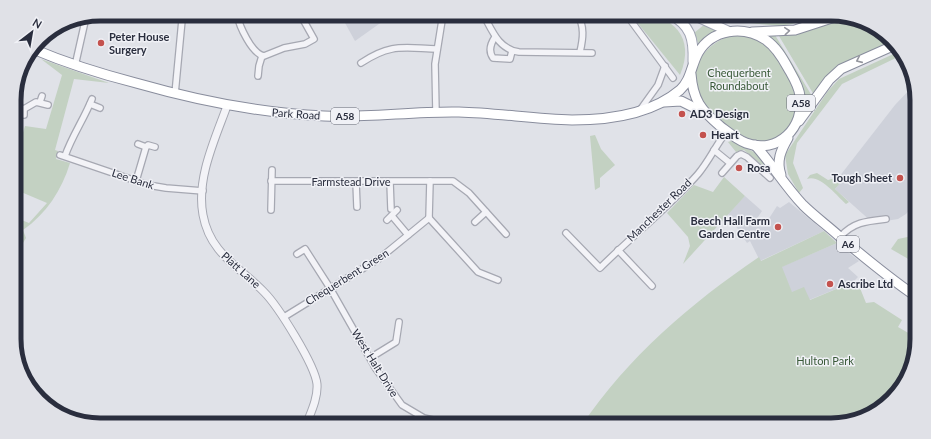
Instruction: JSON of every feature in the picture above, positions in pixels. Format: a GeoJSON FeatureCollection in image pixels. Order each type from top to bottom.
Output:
{"type":"FeatureCollection","features":[{"type":"Feature","properties":{"kind":"main road"},"geometry":{"type":"LineString","coordinates":[[681,21],[693,41],[693,64]]}},
{"type":"Feature","properties":{"kind":"main road"},"geometry":{"type":"LineString","coordinates":[[705,21],[728,32]]}},
{"type":"Feature","properties":{"kind":"main road","name":"A58"},"geometry":{"type":"LineString","coordinates":[[823,21],[795,30],[728,32],[718,35],[704,46],[693,64],[691,74],[694,95],[702,109],[710,118],[737,138],[755,146],[773,144],[789,135],[829,80],[840,69],[890,47]]}},
{"type":"Feature","properties":{"kind":"main road","name":"A58"},"geometry":{"type":"LineString","coordinates":[[748,32],[767,40],[774,47],[795,80],[801,99],[799,116],[795,126]]}},
{"type":"Feature","properties":{"kind":"main road","name":"Park Road"},"geometry":{"type":"LineString","coordinates":[[40,52],[75,66],[175,94],[227,106],[276,113],[329,116],[436,112],[588,120],[614,117],[640,111],[664,102],[673,101],[688,104],[710,118]]}},
{"type":"Feature","properties":{"kind":"main road","name":"Park Road"},"geometry":{"type":"LineString","coordinates":[[664,102],[680,90],[691,74]]}},
{"type":"Feature","properties":{"kind":"main road","name":"A6"},"geometry":{"type":"LineString","coordinates":[[785,183],[780,173],[779,161],[782,149],[789,135]]}},
{"type":"Feature","properties":{"kind":"main road","name":"A6"},"geometry":{"type":"LineString","coordinates":[[755,146],[767,158],[804,206],[900,286],[910,292]]}},
{"type":"Feature","properties":{"kind":"street"},"geometry":{"type":"LineString","coordinates":[[175,94],[182,21]]}},
{"type":"Feature","properties":{"kind":"street"},"geometry":{"type":"LineString","coordinates":[[240,21],[245,36],[262,56]]}},
{"type":"Feature","properties":{"kind":"street"},"geometry":{"type":"LineString","coordinates":[[262,56],[267,56],[284,48],[305,44],[314,39],[304,21]]}},
{"type":"Feature","properties":{"kind":"street"},"geometry":{"type":"LineString","coordinates":[[436,112],[435,72],[442,21]]}},
{"type":"Feature","properties":{"kind":"street"},"geometry":{"type":"LineString","coordinates":[[486,21],[495,37],[505,48],[512,51],[592,53]]}},
{"type":"Feature","properties":{"kind":"street"},"geometry":{"type":"LineString","coordinates":[[580,21],[583,33],[580,52]]}},
{"type":"Feature","properties":{"kind":"street"},"geometry":{"type":"LineString","coordinates":[[632,21],[673,78]]}},
{"type":"Feature","properties":{"kind":"street"},"geometry":{"type":"LineString","coordinates":[[75,66],[85,23]]}},
{"type":"Feature","properties":{"kind":"street"},"geometry":{"type":"LineString","coordinates":[[495,37],[491,45],[491,54],[493,58],[512,58],[512,51]]}},
{"type":"Feature","properties":{"kind":"street"},"geometry":{"type":"LineString","coordinates":[[361,63],[377,53],[389,48],[437,49]]}},
{"type":"Feature","properties":{"kind":"street"},"geometry":{"type":"LineString","coordinates":[[258,76],[258,66],[262,56]]}},
{"type":"Feature","properties":{"kind":"street"},"geometry":{"type":"LineString","coordinates":[[640,111],[658,85],[665,66]]}},
{"type":"Feature","properties":{"kind":"street"},"geometry":{"type":"LineString","coordinates":[[40,102],[42,96]]}},
{"type":"Feature","properties":{"kind":"street"},"geometry":{"type":"LineString","coordinates":[[21,110],[24,112],[32,103],[40,102],[48,105]]}},
{"type":"Feature","properties":{"kind":"street","name":"Lee Bank"},"geometry":{"type":"LineString","coordinates":[[100,108],[91,102],[84,119],[70,140],[62,156],[136,181],[166,188],[203,191]]}},
{"type":"Feature","properties":{"kind":"street","name":"Platt Lane"},"geometry":{"type":"LineString","coordinates":[[227,106],[210,155],[203,191],[203,216],[216,246],[234,267],[265,292],[284,317],[308,362],[316,382],[316,394],[308,418]]}},
{"type":"Feature","properties":{"kind":"street","name":"Manchester Road"},"geometry":{"type":"LineString","coordinates":[[566,233],[600,268],[668,205],[697,174],[727,130]]}},
{"type":"Feature","properties":{"kind":"street"},"geometry":{"type":"LineString","coordinates":[[138,144],[146,147],[155,147]]}},
{"type":"Feature","properties":{"kind":"street"},"geometry":{"type":"LineString","coordinates":[[136,181],[146,147]]}},
{"type":"Feature","properties":{"kind":"street"},"geometry":{"type":"LineString","coordinates":[[714,150],[730,163]]}},
{"type":"Feature","properties":{"kind":"street"},"geometry":{"type":"LineString","coordinates":[[722,173],[739,155],[744,155],[770,178]]}},
{"type":"Feature","properties":{"kind":"street"},"geometry":{"type":"LineString","coordinates":[[271,210],[272,170]]}},
{"type":"Feature","properties":{"kind":"street","name":"Farmstead Drive"},"geometry":{"type":"LineString","coordinates":[[272,181],[453,181],[457,183],[506,234]]}},
{"type":"Feature","properties":{"kind":"street"},"geometry":{"type":"LineString","coordinates":[[430,181],[429,218],[478,272],[498,280]]}},
{"type":"Feature","properties":{"kind":"street"},"geometry":{"type":"LineString","coordinates":[[355,204],[356,182]]}},
{"type":"Feature","properties":{"kind":"street"},"geometry":{"type":"LineString","coordinates":[[386,220],[392,216],[394,209],[390,182]]}},
{"type":"Feature","properties":{"kind":"street"},"geometry":{"type":"LineString","coordinates":[[475,222],[486,212]]}},
{"type":"Feature","properties":{"kind":"street"},"geometry":{"type":"LineString","coordinates":[[392,216],[408,235]]}},
{"type":"Feature","properties":{"kind":"street","name":"Chequerbent Green"},"geometry":{"type":"LineString","coordinates":[[284,317],[380,258],[429,218]]}},
{"type":"Feature","properties":{"kind":"street"},"geometry":{"type":"LineString","coordinates":[[840,237],[846,230],[858,224],[886,219]]}},
{"type":"Feature","properties":{"kind":"street","name":"West Halt Drive"},"geometry":{"type":"LineString","coordinates":[[297,254],[305,249],[330,288],[370,358],[402,405],[424,418]]}},
{"type":"Feature","properties":{"kind":"street"},"geometry":{"type":"LineString","coordinates":[[618,250],[652,286]]}},
{"type":"Feature","properties":{"kind":"street"},"geometry":{"type":"LineString","coordinates":[[370,358],[396,342],[399,322]]}},
{"type":"Feature","properties":{"kind":"shaded area"},"geometry":{"type":"Polygon","coordinates":[[[344,21],[383,21],[355,41],[344,21]]]}},
{"type":"Feature","properties":{"kind":"shaded area"},"geometry":{"type":"Polygon","coordinates":[[[909,90],[910,209],[898,219],[873,223],[835,189],[843,180],[839,177],[895,105],[909,90]]]}},
{"type":"Feature","properties":{"kind":"shaded area","name":"Beech Hall Farm Garden Centre"},"geometry":{"type":"Polygon","coordinates":[[[745,196],[762,211],[758,217],[763,223],[768,220],[777,206],[780,208],[789,202],[824,231],[760,261],[750,241],[747,243],[728,214],[745,196]]]}},
{"type":"Feature","properties":{"kind":"shaded area"},"geometry":{"type":"Polygon","coordinates":[[[837,243],[859,261],[848,268],[858,277],[853,282],[809,300],[792,293],[781,267],[837,243]]]}},
{"type":"Feature","properties":{"kind":"green space"},"geometry":{"type":"Polygon","coordinates":[[[636,21],[666,21],[678,30],[683,39],[685,49],[684,61],[680,75],[636,21]]]}},
{"type":"Feature","properties":{"kind":"green space"},"geometry":{"type":"Polygon","coordinates":[[[731,21],[770,21],[801,21],[779,26],[731,21]]]}},
{"type":"Feature","properties":{"kind":"green space"},"geometry":{"type":"Polygon","coordinates":[[[834,21],[841,22],[861,27],[879,37],[888,45],[838,67],[814,95],[779,36],[796,34],[834,21]]]}},
{"type":"Feature","properties":{"kind":"green space"},"geometry":{"type":"Polygon","coordinates":[[[705,24],[718,30],[699,45],[694,33],[705,24]]]}},
{"type":"Feature","properties":{"kind":"green space","name":"Chequerbent Roundabout"},"geometry":{"type":"Polygon","coordinates":[[[737,35],[755,39],[770,49],[778,58],[791,81],[796,108],[794,120],[788,130],[777,138],[769,141],[748,138],[734,131],[708,109],[701,100],[697,89],[697,67],[701,58],[708,49],[716,43],[737,35]]]}},
{"type":"Feature","properties":{"kind":"green space"},"geometry":{"type":"Polygon","coordinates":[[[768,35],[775,35],[812,96],[805,107],[802,84],[779,46],[768,35]]]}},
{"type":"Feature","properties":{"kind":"green space"},"geometry":{"type":"Polygon","coordinates":[[[895,53],[897,57],[842,84],[797,143],[793,163],[803,188],[799,193],[788,174],[785,155],[828,91],[839,79],[895,53]]]}},
{"type":"Feature","properties":{"kind":"green space"},"geometry":{"type":"Polygon","coordinates":[[[41,59],[109,83],[74,79],[55,150],[58,151],[56,159],[70,163],[67,173],[58,192],[46,209],[23,230],[26,238],[21,246],[21,220],[29,223],[47,203],[21,192],[21,139],[25,126],[46,129],[62,75],[41,59]]]}},
{"type":"Feature","properties":{"kind":"green space"},"geometry":{"type":"Polygon","coordinates":[[[595,135],[601,149],[615,165],[600,178],[600,187],[595,190],[590,136],[595,135]]]}},
{"type":"Feature","properties":{"kind":"green space"},"geometry":{"type":"Polygon","coordinates":[[[731,141],[756,153],[766,163],[763,166],[744,150],[736,152],[728,142],[731,141]]]}},
{"type":"Feature","properties":{"kind":"green space"},"geometry":{"type":"Polygon","coordinates":[[[817,173],[828,180],[839,177],[843,180],[835,189],[849,202],[846,204],[823,183],[812,178],[807,179],[810,175],[817,173]]]}},
{"type":"Feature","properties":{"kind":"green space"},"geometry":{"type":"Polygon","coordinates":[[[724,177],[745,196],[683,264],[690,246],[688,237],[667,213],[694,185],[713,192],[724,177]]]}},
{"type":"Feature","properties":{"kind":"green space","name":"Hulton Park"},"geometry":{"type":"Polygon","coordinates":[[[824,231],[837,243],[782,267],[792,292],[804,287],[810,300],[853,282],[855,289],[860,288],[866,303],[874,302],[902,320],[898,327],[910,334],[907,359],[904,369],[894,387],[887,395],[866,410],[856,414],[836,418],[587,418],[600,400],[640,354],[685,312],[759,257],[761,261],[824,231]]]}},
{"type":"Feature","properties":{"kind":"green space"},"geometry":{"type":"Polygon","coordinates":[[[910,236],[910,260],[891,249],[898,239],[910,236]]]}},
{"type":"Feature","properties":{"kind":"place","name":"Peter House Surgery"},"geometry":{"type":"Point","coordinates":[101,43]}},
{"type":"Feature","properties":{"kind":"place","name":"AD3 Design"},"geometry":{"type":"Point","coordinates":[682,114]}},
{"type":"Feature","properties":{"kind":"place","name":"Heart"},"geometry":{"type":"Point","coordinates":[703,135]}},
{"type":"Feature","properties":{"kind":"place","name":"Rosa"},"geometry":{"type":"Point","coordinates":[739,168]}},
{"type":"Feature","properties":{"kind":"place","name":"Tough Sheet"},"geometry":{"type":"Point","coordinates":[900,178]}},
{"type":"Feature","properties":{"kind":"place","name":"Beech Hall Farm Garden Centre"},"geometry":{"type":"Point","coordinates":[778,227]}},
{"type":"Feature","properties":{"kind":"place","name":"Ascribe Ltd"},"geometry":{"type":"Point","coordinates":[830,284]}}]}
